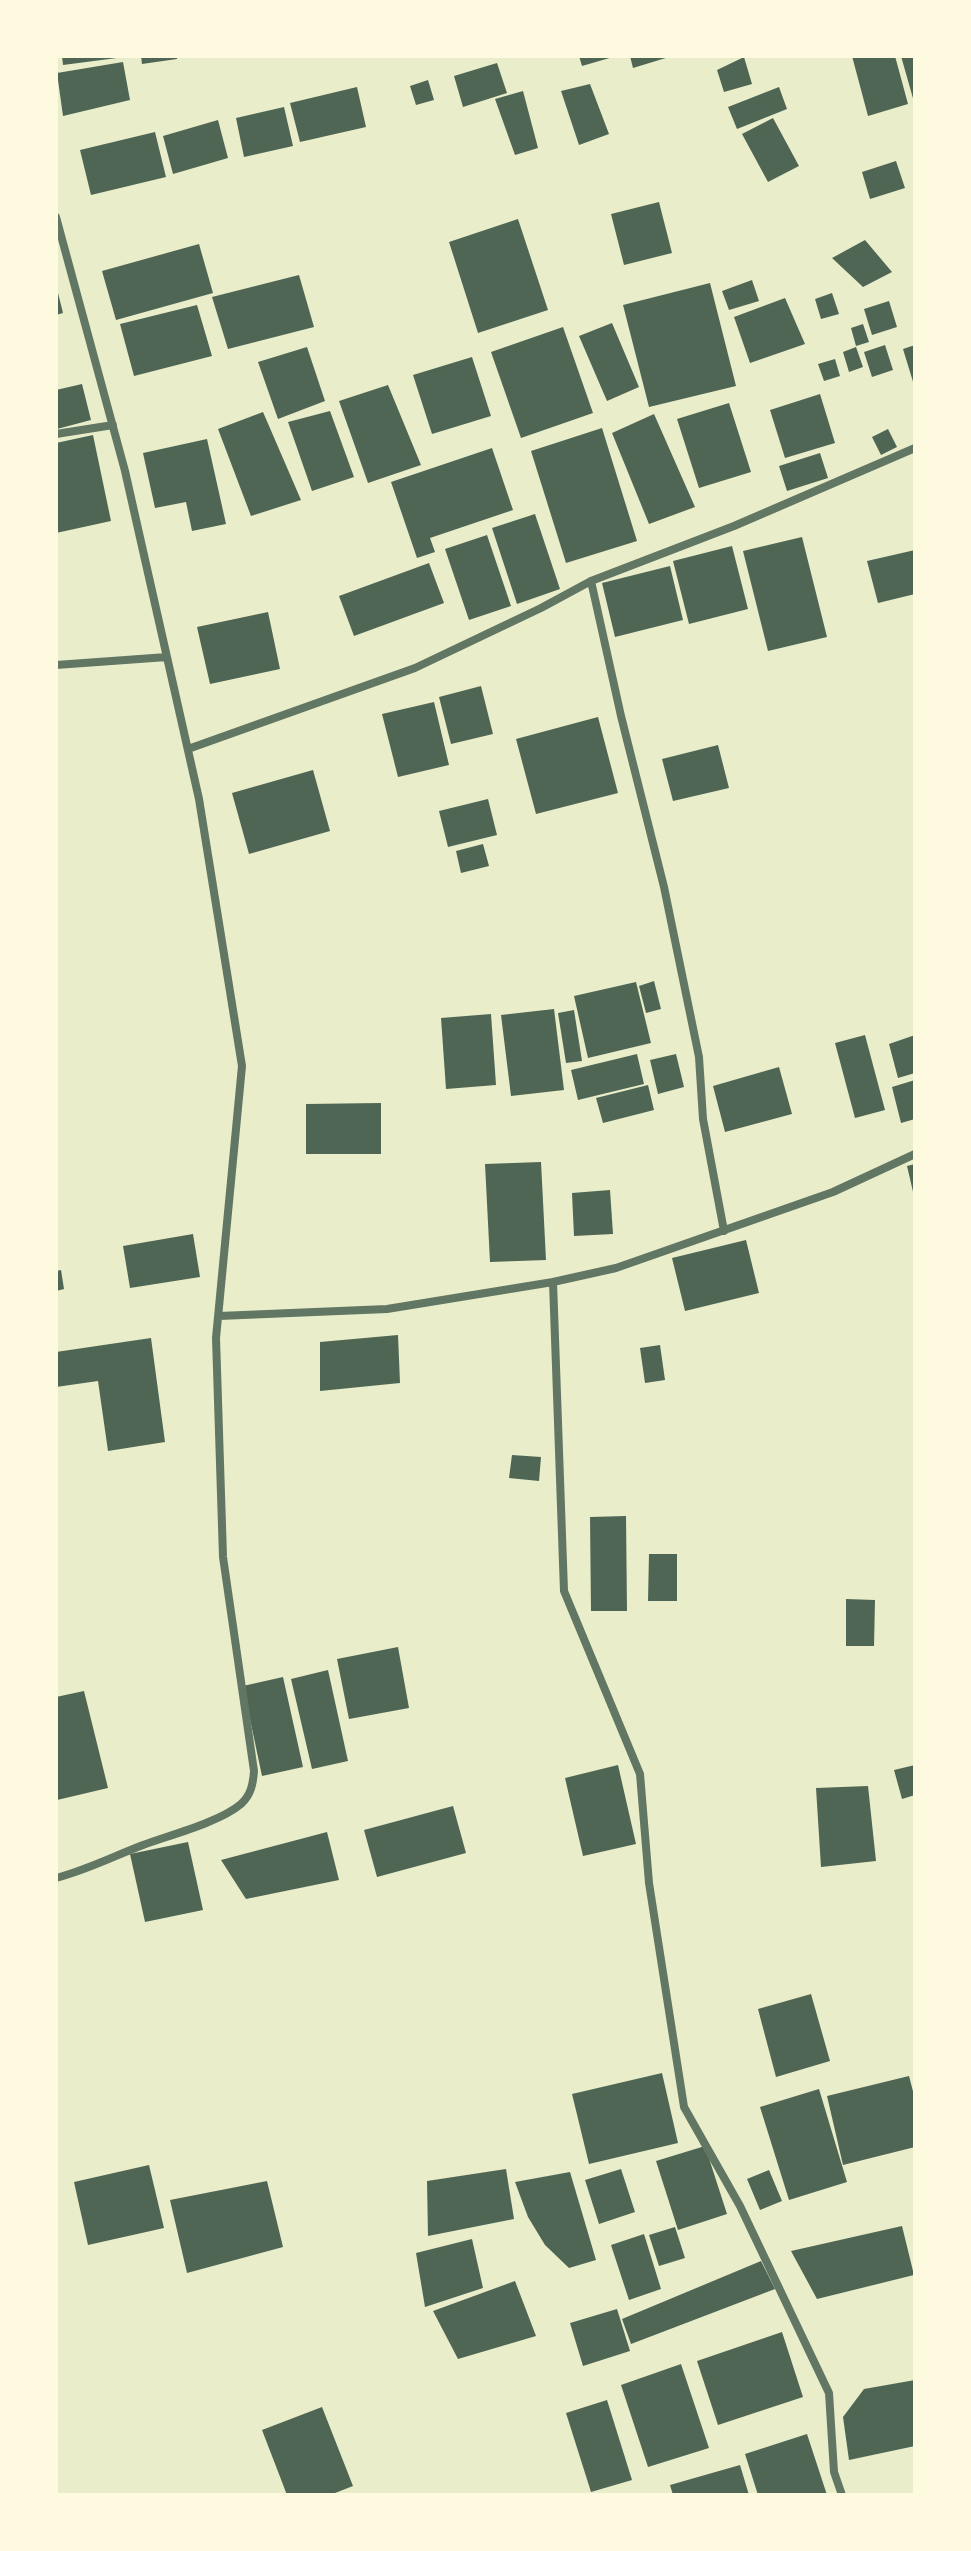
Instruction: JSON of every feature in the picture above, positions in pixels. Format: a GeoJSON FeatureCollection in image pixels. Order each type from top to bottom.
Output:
{"type":"FeatureCollection","features":[{"type":"Feature","properties":{"kind":"street"},"geometry":{"type":"LineString","coordinates":[[56,217],[125,471],[199,799],[242,1066],[216,1338],[223,1557],[254,1771],[253,1789],[242,1803],[226,1814],[139,1846],[84,1871],[56,1878]]}},
{"type":"Feature","properties":{"kind":"street"},"geometry":{"type":"LineString","coordinates":[[56,434],[113,425]]}},
{"type":"Feature","properties":{"kind":"street"},"geometry":{"type":"LineString","coordinates":[[188,749],[415,668],[591,581],[734,526],[915,448]]}},
{"type":"Feature","properties":{"kind":"street"},"geometry":{"type":"LineString","coordinates":[[591,581],[664,887],[699,1057],[703,1119],[724,1231]]}},
{"type":"Feature","properties":{"kind":"street"},"geometry":{"type":"LineString","coordinates":[[56,665],[167,657]]}},
{"type":"Feature","properties":{"kind":"street"},"geometry":{"type":"LineString","coordinates":[[219,1316],[387,1309],[553,1282],[616,1268],[833,1192],[915,1154]]}},
{"type":"Feature","properties":{"kind":"street"},"geometry":{"type":"LineString","coordinates":[[553,1282],[564,1591],[640,1774],[649,1883],[684,2107],[740,2206],[829,2393],[834,2472],[842,2495]]}},
{"type":"Feature","properties":{"kind":"building"},"geometry":{"type":"Polygon","coordinates":[[[62,56],[117,56],[117,58],[63,65],[62,56]]]}},
{"type":"Feature","properties":{"kind":"building"},"geometry":{"type":"Polygon","coordinates":[[[141,56],[177,56],[177,59],[142,64],[141,56]]]}},
{"type":"Feature","properties":{"kind":"building"},"geometry":{"type":"Polygon","coordinates":[[[579,56],[613,56],[613,57],[582,66],[579,56]]]}},
{"type":"Feature","properties":{"kind":"building"},"geometry":{"type":"Polygon","coordinates":[[[630,56],[669,56],[669,57],[633,68],[630,56]]]}},
{"type":"Feature","properties":{"kind":"building"},"geometry":{"type":"Polygon","coordinates":[[[852,56],[895,56],[908,104],[868,116],[852,56]]]}},
{"type":"Feature","properties":{"kind":"building"},"geometry":{"type":"Polygon","coordinates":[[[901,56],[915,56],[915,102],[914,102],[901,56]]]}},
{"type":"Feature","properties":{"kind":"building"},"geometry":{"type":"Polygon","coordinates":[[[744,57],[752,84],[724,92],[717,70],[744,57]]]}},
{"type":"Feature","properties":{"kind":"building"},"geometry":{"type":"Polygon","coordinates":[[[123,62],[130,100],[63,116],[57,73],[123,62]]]}},
{"type":"Feature","properties":{"kind":"building"},"geometry":{"type":"Polygon","coordinates":[[[497,63],[507,93],[463,107],[454,76],[497,63]]]}},
{"type":"Feature","properties":{"kind":"building"},"geometry":{"type":"Polygon","coordinates":[[[428,80],[434,100],[416,105],[410,86],[428,80]]]}},
{"type":"Feature","properties":{"kind":"building"},"geometry":{"type":"Polygon","coordinates":[[[590,84],[609,134],[579,145],[561,91],[590,84]]]}},
{"type":"Feature","properties":{"kind":"building"},"geometry":{"type":"Polygon","coordinates":[[[357,87],[366,127],[300,142],[290,103],[357,87]]]}},
{"type":"Feature","properties":{"kind":"building"},"geometry":{"type":"Polygon","coordinates":[[[779,87],[787,109],[737,129],[728,107],[779,87]]]}},
{"type":"Feature","properties":{"kind":"building"},"geometry":{"type":"Polygon","coordinates":[[[523,91],[538,148],[515,155],[495,99],[523,91]]]}},
{"type":"Feature","properties":{"kind":"building"},"geometry":{"type":"Polygon","coordinates":[[[284,107],[293,146],[244,157],[236,118],[284,107]]]}},
{"type":"Feature","properties":{"kind":"building"},"geometry":{"type":"Polygon","coordinates":[[[773,118],[799,166],[768,182],[742,134],[773,118]]]}},
{"type":"Feature","properties":{"kind":"building"},"geometry":{"type":"Polygon","coordinates":[[[218,120],[228,158],[173,174],[163,136],[218,120]]]}},
{"type":"Feature","properties":{"kind":"building"},"geometry":{"type":"Polygon","coordinates":[[[155,132],[166,177],[91,195],[80,150],[155,132]]]}},
{"type":"Feature","properties":{"kind":"building"},"geometry":{"type":"Polygon","coordinates":[[[896,161],[905,188],[870,199],[862,172],[896,161]]]}},
{"type":"Feature","properties":{"kind":"building"},"geometry":{"type":"Polygon","coordinates":[[[659,202],[672,253],[624,265],[611,214],[659,202]]]}},
{"type":"Feature","properties":{"kind":"building"},"geometry":{"type":"Polygon","coordinates":[[[518,219],[548,310],[478,333],[449,242],[518,219]]]}},
{"type":"Feature","properties":{"kind":"building"},"geometry":{"type":"Polygon","coordinates":[[[865,240],[892,272],[863,287],[832,258],[865,240]]]}},
{"type":"Feature","properties":{"kind":"building"},"geometry":{"type":"Polygon","coordinates":[[[199,244],[213,293],[116,320],[102,271],[199,244]]]}},
{"type":"Feature","properties":{"kind":"building"},"geometry":{"type":"Polygon","coordinates":[[[299,275],[314,327],[228,349],[212,297],[299,275]]]}},
{"type":"Feature","properties":{"kind":"building"},"geometry":{"type":"Polygon","coordinates":[[[752,280],[759,301],[729,310],[722,291],[752,280]]]}},
{"type":"Feature","properties":{"kind":"building"},"geometry":{"type":"Polygon","coordinates":[[[710,283],[736,386],[649,407],[623,305],[710,283]]]}},
{"type":"Feature","properties":{"kind":"building"},"geometry":{"type":"Polygon","coordinates":[[[56,285],[63,313],[56,315],[56,285]]]}},
{"type":"Feature","properties":{"kind":"building"},"geometry":{"type":"Polygon","coordinates":[[[832,293],[839,314],[821,319],[815,299],[832,293]]]}},
{"type":"Feature","properties":{"kind":"building"},"geometry":{"type":"Polygon","coordinates":[[[785,298],[805,344],[750,363],[734,317],[785,298]]]}},
{"type":"Feature","properties":{"kind":"building"},"geometry":{"type":"Polygon","coordinates":[[[889,301],[897,327],[872,335],[864,309],[889,301]]]}},
{"type":"Feature","properties":{"kind":"building"},"geometry":{"type":"Polygon","coordinates":[[[197,305],[212,356],[134,376],[120,324],[197,305]]]}},
{"type":"Feature","properties":{"kind":"building"},"geometry":{"type":"Polygon","coordinates":[[[612,323],[639,387],[607,401],[579,336],[612,323]]]}},
{"type":"Feature","properties":{"kind":"building"},"geometry":{"type":"Polygon","coordinates":[[[863,324],[869,342],[856,346],[851,328],[863,324]]]}},
{"type":"Feature","properties":{"kind":"building"},"geometry":{"type":"Polygon","coordinates":[[[563,327],[593,413],[521,438],[491,352],[563,327]]]}},
{"type":"Feature","properties":{"kind":"building"},"geometry":{"type":"Polygon","coordinates":[[[885,345],[893,370],[872,377],[864,352],[885,345]]]}},
{"type":"Feature","properties":{"kind":"building"},"geometry":{"type":"Polygon","coordinates":[[[915,345],[915,385],[914,385],[903,349],[915,345]]]}},
{"type":"Feature","properties":{"kind":"building"},"geometry":{"type":"Polygon","coordinates":[[[307,347],[325,401],[278,419],[258,362],[307,347]]]}},
{"type":"Feature","properties":{"kind":"building"},"geometry":{"type":"Polygon","coordinates":[[[856,347],[863,367],[849,372],[843,352],[856,347]]]}},
{"type":"Feature","properties":{"kind":"building"},"geometry":{"type":"Polygon","coordinates":[[[472,357],[491,416],[432,434],[413,375],[472,357]]]}},
{"type":"Feature","properties":{"kind":"building"},"geometry":{"type":"Polygon","coordinates":[[[835,359],[840,376],[824,381],[818,364],[835,359]]]}},
{"type":"Feature","properties":{"kind":"building"},"geometry":{"type":"Polygon","coordinates":[[[82,384],[91,420],[57,429],[56,390],[82,384]]]}},
{"type":"Feature","properties":{"kind":"building"},"geometry":{"type":"Polygon","coordinates":[[[388,385],[421,465],[368,483],[339,401],[388,385]]]}},
{"type":"Feature","properties":{"kind":"building"},"geometry":{"type":"Polygon","coordinates":[[[820,394],[835,443],[785,458],[770,410],[820,394]]]}},
{"type":"Feature","properties":{"kind":"building"},"geometry":{"type":"Polygon","coordinates":[[[729,403],[751,472],[699,488],[677,419],[729,403]]]}},
{"type":"Feature","properties":{"kind":"building"},"geometry":{"type":"Polygon","coordinates":[[[330,411],[354,477],[312,491],[288,422],[330,411]]]}},
{"type":"Feature","properties":{"kind":"building"},"geometry":{"type":"Polygon","coordinates":[[[263,412],[301,500],[251,516],[218,429],[263,412]]]}},
{"type":"Feature","properties":{"kind":"building"},"geometry":{"type":"Polygon","coordinates":[[[654,414],[695,507],[649,524],[612,433],[654,414]]]}},
{"type":"Feature","properties":{"kind":"building"},"geometry":{"type":"Polygon","coordinates":[[[602,428],[637,541],[566,563],[531,451],[602,428]]]}},
{"type":"Feature","properties":{"kind":"building"},"geometry":{"type":"Polygon","coordinates":[[[888,429],[897,447],[881,455],[872,437],[888,429]]]}},
{"type":"Feature","properties":{"kind":"building"},"geometry":{"type":"Polygon","coordinates":[[[93,435],[111,521],[56,533],[56,443],[93,435]]]}},
{"type":"Feature","properties":{"kind":"building"},"geometry":{"type":"Polygon","coordinates":[[[207,439],[226,524],[192,531],[186,502],[155,508],[143,453],[207,439]]]}},
{"type":"Feature","properties":{"kind":"building"},"geometry":{"type":"Polygon","coordinates":[[[492,448],[513,510],[430,538],[435,552],[417,558],[391,482],[492,448]]]}},
{"type":"Feature","properties":{"kind":"building"},"geometry":{"type":"Polygon","coordinates":[[[820,453],[828,478],[787,491],[779,466],[820,453]]]}},
{"type":"Feature","properties":{"kind":"building"},"geometry":{"type":"Polygon","coordinates":[[[535,514],[560,589],[517,604],[492,528],[535,514]]]}},
{"type":"Feature","properties":{"kind":"building"},"geometry":{"type":"Polygon","coordinates":[[[487,535],[511,606],[469,620],[445,549],[487,535]]]}},
{"type":"Feature","properties":{"kind":"building"},"geometry":{"type":"Polygon","coordinates":[[[802,537],[827,637],[768,651],[743,551],[802,537]]]}},
{"type":"Feature","properties":{"kind":"building"},"geometry":{"type":"Polygon","coordinates":[[[732,546],[748,609],[689,624],[673,561],[732,546]]]}},
{"type":"Feature","properties":{"kind":"building"},"geometry":{"type":"Polygon","coordinates":[[[915,550],[915,594],[878,603],[867,561],[915,550]]]}},
{"type":"Feature","properties":{"kind":"building"},"geometry":{"type":"Polygon","coordinates":[[[429,563],[444,603],[354,636],[339,596],[429,563]]]}},
{"type":"Feature","properties":{"kind":"building"},"geometry":{"type":"Polygon","coordinates":[[[670,566],[683,620],[615,637],[602,583],[670,566]]]}},
{"type":"Feature","properties":{"kind":"building"},"geometry":{"type":"Polygon","coordinates":[[[268,612],[280,669],[210,684],[197,627],[268,612]]]}},
{"type":"Feature","properties":{"kind":"building"},"geometry":{"type":"Polygon","coordinates":[[[481,686],[493,734],[451,744],[439,697],[481,686]]]}},
{"type":"Feature","properties":{"kind":"building"},"geometry":{"type":"Polygon","coordinates":[[[434,702],[449,765],[398,777],[382,714],[434,702]]]}},
{"type":"Feature","properties":{"kind":"building"},"geometry":{"type":"Polygon","coordinates":[[[598,717],[618,793],[536,814],[516,739],[598,717]]]}},
{"type":"Feature","properties":{"kind":"building"},"geometry":{"type":"Polygon","coordinates":[[[718,745],[729,788],[673,801],[662,759],[718,745]]]}},
{"type":"Feature","properties":{"kind":"building"},"geometry":{"type":"Polygon","coordinates":[[[313,770],[330,831],[249,854],[232,793],[313,770]]]}},
{"type":"Feature","properties":{"kind":"building"},"geometry":{"type":"Polygon","coordinates":[[[488,799],[497,835],[448,847],[439,811],[488,799]]]}},
{"type":"Feature","properties":{"kind":"building"},"geometry":{"type":"Polygon","coordinates":[[[483,844],[489,866],[461,873],[456,851],[483,844]]]}},
{"type":"Feature","properties":{"kind":"building"},"geometry":{"type":"Polygon","coordinates":[[[654,981],[661,1009],[646,1013],[639,986],[654,981]]]}},
{"type":"Feature","properties":{"kind":"building"},"geometry":{"type":"Polygon","coordinates":[[[636,982],[651,1043],[588,1058],[574,996],[636,982]]]}},
{"type":"Feature","properties":{"kind":"building"},"geometry":{"type":"Polygon","coordinates":[[[554,1009],[564,1090],[511,1096],[501,1015],[554,1009]]]}},
{"type":"Feature","properties":{"kind":"building"},"geometry":{"type":"Polygon","coordinates":[[[574,1010],[582,1061],[566,1063],[558,1013],[574,1010]]]}},
{"type":"Feature","properties":{"kind":"building"},"geometry":{"type":"Polygon","coordinates":[[[491,1014],[496,1085],[446,1089],[441,1018],[491,1014]]]}},
{"type":"Feature","properties":{"kind":"building"},"geometry":{"type":"Polygon","coordinates":[[[865,1035],[885,1110],[855,1118],[835,1043],[865,1035]]]}},
{"type":"Feature","properties":{"kind":"building"},"geometry":{"type":"Polygon","coordinates":[[[915,1035],[915,1073],[898,1078],[889,1044],[915,1035]]]}},
{"type":"Feature","properties":{"kind":"building"},"geometry":{"type":"Polygon","coordinates":[[[637,1054],[644,1084],[578,1100],[571,1070],[637,1054]]]}},
{"type":"Feature","properties":{"kind":"building"},"geometry":{"type":"Polygon","coordinates":[[[676,1054],[684,1087],[658,1094],[650,1060],[676,1054]]]}},
{"type":"Feature","properties":{"kind":"building"},"geometry":{"type":"Polygon","coordinates":[[[779,1067],[792,1114],[725,1132],[713,1086],[779,1067]]]}},
{"type":"Feature","properties":{"kind":"building"},"geometry":{"type":"Polygon","coordinates":[[[915,1080],[915,1119],[901,1123],[892,1087],[915,1080]]]}},
{"type":"Feature","properties":{"kind":"building"},"geometry":{"type":"Polygon","coordinates":[[[648,1085],[654,1110],[603,1123],[596,1098],[648,1085]]]}},
{"type":"Feature","properties":{"kind":"building"},"geometry":{"type":"Polygon","coordinates":[[[381,1103],[381,1154],[306,1154],[306,1104],[381,1103]]]}},
{"type":"Feature","properties":{"kind":"building"},"geometry":{"type":"Polygon","coordinates":[[[541,1162],[546,1260],[490,1262],[485,1164],[541,1162]]]}},
{"type":"Feature","properties":{"kind":"building"},"geometry":{"type":"Polygon","coordinates":[[[915,1164],[915,1195],[914,1196],[907,1166],[915,1164]]]}},
{"type":"Feature","properties":{"kind":"building"},"geometry":{"type":"Polygon","coordinates":[[[610,1190],[613,1234],[574,1236],[572,1193],[610,1190]]]}},
{"type":"Feature","properties":{"kind":"building"},"geometry":{"type":"Polygon","coordinates":[[[193,1234],[200,1277],[130,1288],[123,1246],[193,1234]]]}},
{"type":"Feature","properties":{"kind":"building"},"geometry":{"type":"Polygon","coordinates":[[[746,1240],[759,1293],[685,1311],[672,1258],[746,1240]]]}},
{"type":"Feature","properties":{"kind":"building"},"geometry":{"type":"Polygon","coordinates":[[[61,1270],[64,1289],[56,1291],[56,1271],[61,1270]]]}},
{"type":"Feature","properties":{"kind":"building"},"geometry":{"type":"Polygon","coordinates":[[[398,1335],[400,1383],[320,1391],[320,1342],[398,1335]]]}},
{"type":"Feature","properties":{"kind":"building"},"geometry":{"type":"Polygon","coordinates":[[[151,1338],[165,1442],[108,1451],[98,1381],[56,1387],[56,1352],[151,1338]]]}},
{"type":"Feature","properties":{"kind":"building"},"geometry":{"type":"Polygon","coordinates":[[[660,1345],[665,1380],[645,1383],[640,1348],[660,1345]]]}},
{"type":"Feature","properties":{"kind":"building"},"geometry":{"type":"Polygon","coordinates":[[[512,1455],[541,1457],[539,1481],[509,1478],[512,1455]]]}},
{"type":"Feature","properties":{"kind":"building"},"geometry":{"type":"Polygon","coordinates":[[[626,1516],[627,1611],[591,1611],[590,1517],[626,1516]]]}},
{"type":"Feature","properties":{"kind":"building"},"geometry":{"type":"Polygon","coordinates":[[[649,1554],[677,1554],[677,1601],[648,1601],[649,1554]]]}},
{"type":"Feature","properties":{"kind":"building"},"geometry":{"type":"Polygon","coordinates":[[[846,1599],[875,1600],[874,1646],[846,1646],[846,1599]]]}},
{"type":"Feature","properties":{"kind":"building"},"geometry":{"type":"Polygon","coordinates":[[[398,1647],[409,1708],[349,1719],[337,1659],[398,1647]]]}},
{"type":"Feature","properties":{"kind":"building"},"geometry":{"type":"Polygon","coordinates":[[[328,1670],[348,1761],[312,1769],[291,1679],[328,1670]]]}},
{"type":"Feature","properties":{"kind":"building"},"geometry":{"type":"Polygon","coordinates":[[[283,1677],[303,1767],[262,1776],[243,1686],[283,1677]]]}},
{"type":"Feature","properties":{"kind":"building"},"geometry":{"type":"Polygon","coordinates":[[[84,1691],[108,1788],[57,1800],[56,1697],[84,1691]]]}},
{"type":"Feature","properties":{"kind":"building"},"geometry":{"type":"Polygon","coordinates":[[[618,1765],[636,1844],[583,1856],[565,1778],[618,1765]]]}},
{"type":"Feature","properties":{"kind":"building"},"geometry":{"type":"Polygon","coordinates":[[[915,1765],[915,1795],[902,1799],[894,1770],[915,1765]]]}},
{"type":"Feature","properties":{"kind":"building"},"geometry":{"type":"Polygon","coordinates":[[[868,1786],[876,1861],[821,1867],[816,1788],[868,1786]]]}},
{"type":"Feature","properties":{"kind":"building"},"geometry":{"type":"Polygon","coordinates":[[[453,1806],[466,1853],[377,1877],[364,1830],[453,1806]]]}},
{"type":"Feature","properties":{"kind":"building"},"geometry":{"type":"Polygon","coordinates":[[[327,1832],[339,1880],[246,1899],[221,1860],[327,1832]]]}},
{"type":"Feature","properties":{"kind":"building"},"geometry":{"type":"Polygon","coordinates":[[[188,1842],[203,1910],[145,1922],[130,1854],[188,1842]]]}},
{"type":"Feature","properties":{"kind":"building"},"geometry":{"type":"Polygon","coordinates":[[[811,1994],[830,2061],[776,2077],[758,2009],[811,1994]]]}},
{"type":"Feature","properties":{"kind":"building"},"geometry":{"type":"Polygon","coordinates":[[[662,2073],[678,2143],[589,2164],[572,2094],[662,2073]]]}},
{"type":"Feature","properties":{"kind":"building"},"geometry":{"type":"Polygon","coordinates":[[[909,2076],[915,2099],[915,2147],[843,2165],[827,2096],[909,2076]]]}},
{"type":"Feature","properties":{"kind":"building"},"geometry":{"type":"Polygon","coordinates":[[[819,2089],[847,2182],[789,2200],[760,2107],[819,2089]]]}},
{"type":"Feature","properties":{"kind":"building"},"geometry":{"type":"Polygon","coordinates":[[[705,2146],[727,2214],[678,2230],[656,2161],[705,2146]]]}},
{"type":"Feature","properties":{"kind":"building"},"geometry":{"type":"Polygon","coordinates":[[[149,2165],[164,2228],[88,2245],[74,2182],[149,2165]]]}},
{"type":"Feature","properties":{"kind":"building"},"geometry":{"type":"Polygon","coordinates":[[[506,2169],[514,2219],[428,2236],[427,2181],[506,2169]]]}},
{"type":"Feature","properties":{"kind":"building"},"geometry":{"type":"Polygon","coordinates":[[[621,2169],[635,2212],[599,2224],[585,2180],[621,2169]]]}},
{"type":"Feature","properties":{"kind":"building"},"geometry":{"type":"Polygon","coordinates":[[[769,2170],[782,2201],[760,2210],[747,2179],[769,2170]]]}},
{"type":"Feature","properties":{"kind":"building"},"geometry":{"type":"Polygon","coordinates":[[[570,2172],[596,2260],[569,2268],[545,2245],[528,2217],[515,2182],[570,2172]]]}},
{"type":"Feature","properties":{"kind":"building"},"geometry":{"type":"Polygon","coordinates":[[[267,2181],[283,2247],[187,2273],[170,2200],[267,2181]]]}},
{"type":"Feature","properties":{"kind":"building"},"geometry":{"type":"Polygon","coordinates":[[[902,2226],[914,2275],[817,2299],[791,2251],[902,2226]]]}},
{"type":"Feature","properties":{"kind":"building"},"geometry":{"type":"Polygon","coordinates":[[[675,2227],[685,2258],[659,2266],[649,2235],[675,2227]]]}},
{"type":"Feature","properties":{"kind":"building"},"geometry":{"type":"Polygon","coordinates":[[[644,2234],[661,2289],[629,2300],[611,2245],[644,2234]]]}},
{"type":"Feature","properties":{"kind":"building"},"geometry":{"type":"Polygon","coordinates":[[[472,2239],[483,2288],[425,2307],[416,2253],[472,2239]]]}},
{"type":"Feature","properties":{"kind":"building"},"geometry":{"type":"Polygon","coordinates":[[[761,2261],[775,2289],[631,2344],[622,2319],[761,2261]]]}},
{"type":"Feature","properties":{"kind":"building"},"geometry":{"type":"Polygon","coordinates":[[[515,2281],[536,2336],[458,2359],[433,2311],[515,2281]]]}},
{"type":"Feature","properties":{"kind":"building"},"geometry":{"type":"Polygon","coordinates":[[[617,2309],[630,2351],[583,2366],[570,2323],[617,2309]]]}},
{"type":"Feature","properties":{"kind":"building"},"geometry":{"type":"Polygon","coordinates":[[[782,2332],[803,2397],[718,2425],[697,2361],[782,2332]]]}},
{"type":"Feature","properties":{"kind":"building"},"geometry":{"type":"Polygon","coordinates":[[[681,2364],[709,2448],[648,2467],[621,2385],[681,2364]]]}},
{"type":"Feature","properties":{"kind":"building"},"geometry":{"type":"Polygon","coordinates":[[[915,2380],[915,2446],[849,2460],[843,2417],[864,2389],[915,2380]]]}},
{"type":"Feature","properties":{"kind":"building"},"geometry":{"type":"Polygon","coordinates":[[[607,2400],[632,2480],[591,2492],[566,2413],[607,2400]]]}},
{"type":"Feature","properties":{"kind":"building"},"geometry":{"type":"Polygon","coordinates":[[[322,2407],[353,2486],[330,2495],[287,2495],[262,2430],[322,2407]]]}},
{"type":"Feature","properties":{"kind":"building"},"geometry":{"type":"Polygon","coordinates":[[[807,2434],[827,2495],[758,2495],[745,2454],[807,2434]]]}},
{"type":"Feature","properties":{"kind":"building"},"geometry":{"type":"Polygon","coordinates":[[[740,2465],[749,2495],[673,2495],[670,2485],[740,2465]]]}}]}
